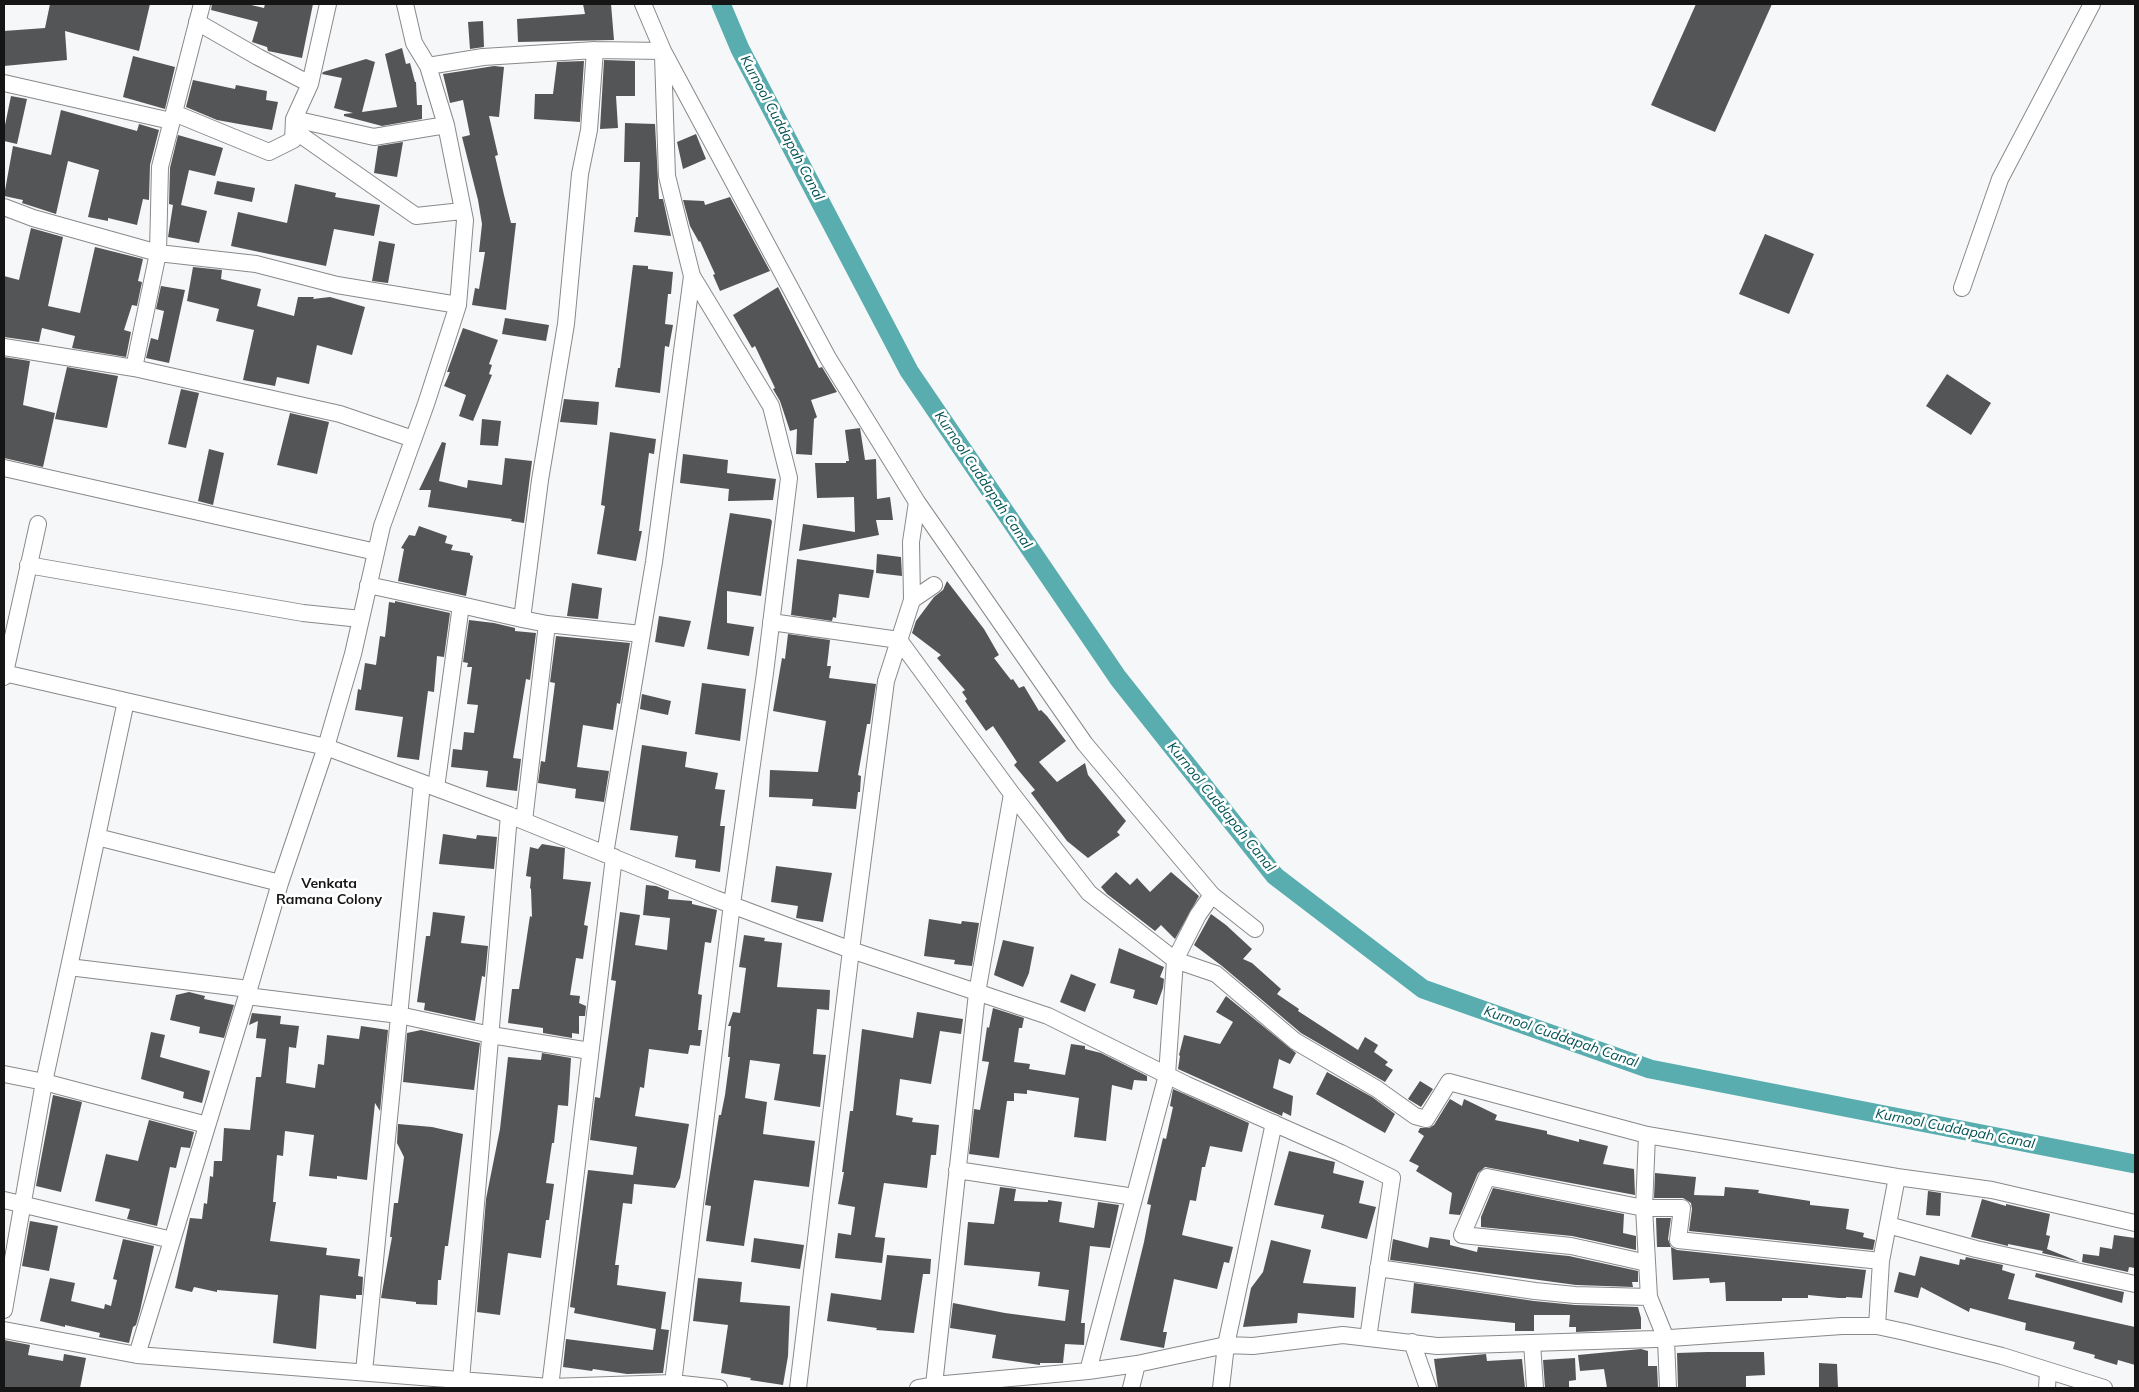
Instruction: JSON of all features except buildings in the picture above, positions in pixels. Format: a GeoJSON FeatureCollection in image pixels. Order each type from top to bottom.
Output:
{"type":"FeatureCollection","features":[{"type":"Feature","properties":{"kind":"street"},"geometry":{"type":"LineString","coordinates":[[134,368],[158,253],[160,167],[200,4]]}},
{"type":"Feature","properties":{"kind":"street"},"geometry":{"type":"LineString","coordinates":[[4,83],[173,117],[270,152],[293,140],[294,125],[310,84],[328,4]]}},
{"type":"Feature","properties":{"kind":"street"},"geometry":{"type":"LineString","coordinates":[[137,1355],[280,882],[326,747],[353,654],[382,526],[458,305],[465,220],[446,125],[428,66],[414,43],[405,4]]}},
{"type":"Feature","properties":{"kind":"street"},"geometry":{"type":"LineString","coordinates":[[643,4],[663,51],[828,358],[916,502],[1085,744],[1212,895],[1255,929]]}},
{"type":"Feature","properties":{"kind":"street"},"geometry":{"type":"LineString","coordinates":[[1962,288],[2000,179],[2092,4]]}},
{"type":"Feature","properties":{"kind":"street"},"geometry":{"type":"LineString","coordinates":[[197,22],[310,84]]}},
{"type":"Feature","properties":{"kind":"street"},"geometry":{"type":"LineString","coordinates":[[428,66],[483,57],[595,50],[663,51]]}},
{"type":"Feature","properties":{"kind":"street"},"geometry":{"type":"LineString","coordinates":[[522,619],[540,480],[566,324],[580,174],[590,130],[595,50]]}},
{"type":"Feature","properties":{"kind":"street"},"geometry":{"type":"LineString","coordinates":[[663,51],[667,176],[692,276],[771,406],[789,478],[732,904],[673,1383]]}},
{"type":"Feature","properties":{"kind":"street"},"geometry":{"type":"LineString","coordinates":[[294,125],[374,137],[446,125]]}},
{"type":"Feature","properties":{"kind":"street"},"geometry":{"type":"LineString","coordinates":[[294,125],[416,216],[462,211]]}},
{"type":"Feature","properties":{"kind":"street"},"geometry":{"type":"LineString","coordinates":[[4,207],[33,218],[158,253],[256,264],[337,284],[458,305]]}},
{"type":"Feature","properties":{"kind":"street"},"geometry":{"type":"LineString","coordinates":[[550,1387],[590,1051],[609,856],[641,634],[654,562],[692,276]]}},
{"type":"Feature","properties":{"kind":"street"},"geometry":{"type":"LineString","coordinates":[[4,347],[134,368],[340,414],[413,439]]}},
{"type":"Feature","properties":{"kind":"street"},"geometry":{"type":"LineString","coordinates":[[4,468],[376,552]]}},
{"type":"Feature","properties":{"kind":"street"},"geometry":{"type":"LineString","coordinates":[[798,1388],[851,950],[886,681],[912,600],[911,542],[916,502]]}},
{"type":"Feature","properties":{"kind":"street"},"geometry":{"type":"LineString","coordinates":[[38,524],[4,674],[326,747],[516,818],[716,900],[732,904],[851,950],[1048,1016],[1167,1075],[1341,1153],[1392,1178],[1368,1338]]}},
{"type":"Feature","properties":{"kind":"street"},"geometry":{"type":"LineString","coordinates":[[28,565],[303,613],[361,619]]}},
{"type":"Feature","properties":{"kind":"street"},"geometry":{"type":"LineString","coordinates":[[368,585],[547,624],[641,634]]}},
{"type":"Feature","properties":{"kind":"street"},"geometry":{"type":"LineString","coordinates":[[912,600],[934,585]]}},
{"type":"Feature","properties":{"kind":"street"},"geometry":{"type":"LineString","coordinates":[[364,1372],[399,1015],[429,785],[461,605]]}},
{"type":"Feature","properties":{"kind":"street"},"geometry":{"type":"LineString","coordinates":[[771,622],[899,640],[1012,794],[1088,893],[1175,960],[1216,974],[1295,1041],[1377,1089],[1415,1116],[1426,1119],[1449,1082],[1647,1135],[1897,1177],[1992,1190],[2135,1223]]}},
{"type":"Feature","properties":{"kind":"street"},"geometry":{"type":"LineString","coordinates":[[461,1380],[491,1036],[516,818],[547,624]]}},
{"type":"Feature","properties":{"kind":"street"},"geometry":{"type":"LineString","coordinates":[[4,1310],[44,1082],[126,701]]}},
{"type":"Feature","properties":{"kind":"street"},"geometry":{"type":"LineString","coordinates":[[1012,794],[977,993],[958,1170],[926,1387],[1088,1372],[1137,1364],[1226,1345],[1253,1346],[1343,1335],[1437,1346],[1666,1339],[1842,1326],[1877,1326],[2002,1356],[2104,1388]]}},
{"type":"Feature","properties":{"kind":"street"},"geometry":{"type":"LineString","coordinates":[[97,837],[280,882]]}},
{"type":"Feature","properties":{"kind":"street"},"geometry":{"type":"LineString","coordinates":[[1088,1372],[1167,1075],[1175,960],[1198,915],[1212,895]]}},
{"type":"Feature","properties":{"kind":"street"},"geometry":{"type":"LineString","coordinates":[[69,967],[399,1015],[491,1036],[590,1051]]}},
{"type":"Feature","properties":{"kind":"street"},"geometry":{"type":"LineString","coordinates":[[4,1074],[44,1082],[208,1125]]}},
{"type":"Feature","properties":{"kind":"street"},"geometry":{"type":"LineString","coordinates":[[1221,1388],[1226,1345],[1274,1123]]}},
{"type":"Feature","properties":{"kind":"street"},"geometry":{"type":"LineString","coordinates":[[1647,1135],[1644,1208],[1649,1296],[1666,1339],[1668,1388]]}},
{"type":"Feature","properties":{"kind":"street"},"geometry":{"type":"LineString","coordinates":[[958,1170],[1134,1197]]}},
{"type":"Feature","properties":{"kind":"street"},"geometry":{"type":"LineString","coordinates":[[1647,1263],[1571,1246],[1462,1235],[1487,1177],[1644,1208],[1682,1208],[1678,1240],[1881,1261]]}},
{"type":"Feature","properties":{"kind":"street"},"geometry":{"type":"LineString","coordinates":[[1877,1326],[1881,1261],[1897,1177]]}},
{"type":"Feature","properties":{"kind":"street"},"geometry":{"type":"LineString","coordinates":[[4,1200],[172,1240]]}},
{"type":"Feature","properties":{"kind":"street"},"geometry":{"type":"LineString","coordinates":[[1888,1225],[1976,1248],[2135,1284]]}},
{"type":"Feature","properties":{"kind":"street"},"geometry":{"type":"LineString","coordinates":[[1378,1268],[1567,1294],[1649,1296]]}},
{"type":"Feature","properties":{"kind":"street"},"geometry":{"type":"LineString","coordinates":[[4,1330],[137,1355],[550,1387],[673,1383],[719,1388]]}},
{"type":"Feature","properties":{"kind":"street"},"geometry":{"type":"LineString","coordinates":[[1412,1342],[1428,1388]]}},
{"type":"Feature","properties":{"kind":"street"},"geometry":{"type":"LineString","coordinates":[[1532,1343],[1534,1388]]}},
{"type":"Feature","properties":{"kind":"street"},"geometry":{"type":"LineString","coordinates":[[1131,1388],[1137,1364]]}},
{"type":"Feature","properties":{"kind":"street"},"geometry":{"type":"LineString","coordinates":[[2047,1388],[2048,1371]]}},
{"type":"Feature","properties":{"kind":"waterway","name":"Kurnool Cuddapah Canal"},"geometry":{"type":"LineString","coordinates":[[721,4],[740,49],[909,371],[1118,678],[1275,876],[1423,989],[1650,1069],[2135,1164]]}},
{"type":"Feature","properties":{"kind":"district","name":"Venkata Ramana Colony"},"geometry":{"type":"Point","coordinates":[329,892]}}]}
